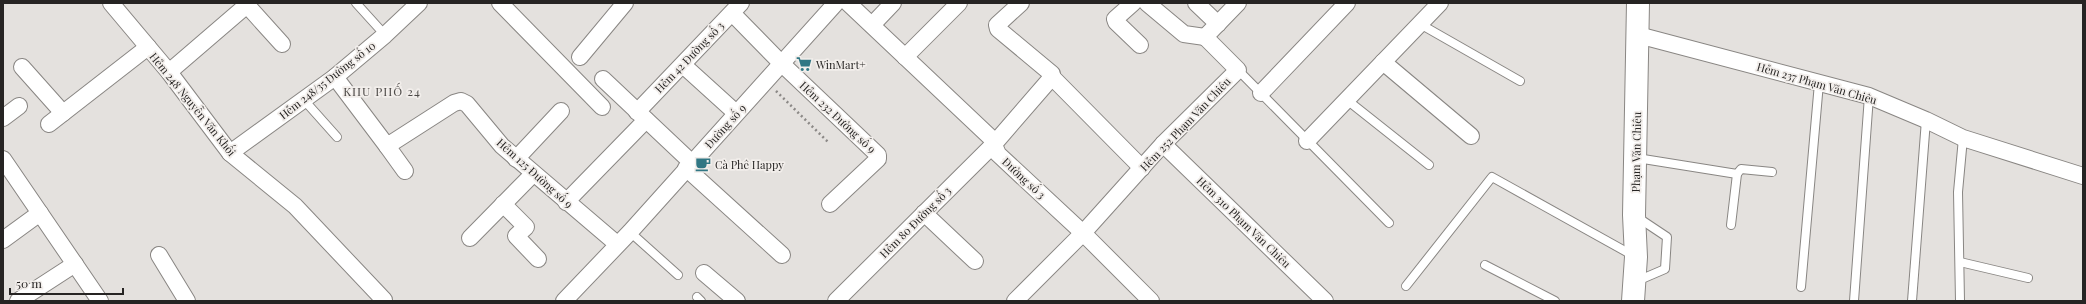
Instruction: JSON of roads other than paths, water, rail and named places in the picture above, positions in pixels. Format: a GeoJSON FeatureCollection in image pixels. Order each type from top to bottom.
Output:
{"type":"FeatureCollection","features":[{"type":"Feature","properties":{"kind":"main road","name":"Phạm Văn Chiêu"},"geometry":{"type":"LineString","coordinates":[[1634,292],[1636,257],[1634,216],[1638,3]]}},
{"type":"Feature","properties":{"kind":"street","name":"Hẻm 248 Nguyễn Văn Khối"},"geometry":{"type":"LineString","coordinates":[[111,3],[169,72],[230,152],[295,206],[384,300]]}},
{"type":"Feature","properties":{"kind":"street","name":"Hẻm 248/35 Đường số 10"},"geometry":{"type":"LineString","coordinates":[[230,152],[335,77],[385,35],[419,3]]}},
{"type":"Feature","properties":{"kind":"street"},"geometry":{"type":"LineString","coordinates":[[500,3],[602,107]]}},
{"type":"Feature","properties":{"kind":"street"},"geometry":{"type":"LineString","coordinates":[[580,57],[625,3]]}},
{"type":"Feature","properties":{"kind":"street","name":"Đường số 9"},"geometry":{"type":"LineString","coordinates":[[564,301],[630,232],[836,3]]}},
{"type":"Feature","properties":{"kind":"street","name":"Đường số 3"},"geometry":{"type":"LineString","coordinates":[[848,3],[991,138],[998,154],[1083,233],[1151,301]]}},
{"type":"Feature","properties":{"kind":"street"},"geometry":{"type":"LineString","coordinates":[[872,26],[893,3]]}},
{"type":"Feature","properties":{"kind":"street"},"geometry":{"type":"LineString","coordinates":[[905,57],[959,3]]}},
{"type":"Feature","properties":{"kind":"street"},"geometry":{"type":"LineString","coordinates":[[1022,3],[999,21],[997,25],[998,30],[1052,74],[1052,77],[1142,168]]}},
{"type":"Feature","properties":{"kind":"street"},"geometry":{"type":"LineString","coordinates":[[1133,3],[1116,19],[1116,22],[1140,45]]}},
{"type":"Feature","properties":{"kind":"street"},"geometry":{"type":"LineString","coordinates":[[1147,3],[1184,34],[1205,37],[1238,70]]}},
{"type":"Feature","properties":{"kind":"street"},"geometry":{"type":"LineString","coordinates":[[1196,3],[1218,24]]}},
{"type":"Feature","properties":{"kind":"street"},"geometry":{"type":"LineString","coordinates":[[1205,37],[1238,3]]}},
{"type":"Feature","properties":{"kind":"street"},"geometry":{"type":"LineString","coordinates":[[1261,93],[1347,3]]}},
{"type":"Feature","properties":{"kind":"street"},"geometry":{"type":"LineString","coordinates":[[1307,141],[1440,3]]}},
{"type":"Feature","properties":{"kind":"street"},"geometry":{"type":"LineString","coordinates":[[169,72],[246,4],[282,44]]}},
{"type":"Feature","properties":{"kind":"street"},"geometry":{"type":"LineString","coordinates":[[736,8],[781,63]]}},
{"type":"Feature","properties":{"kind":"street","name":"Hẻm 42 Đường số 3"},"geometry":{"type":"LineString","coordinates":[[566,202],[642,116],[683,65],[736,8]]}},
{"type":"Feature","properties":{"kind":"street","name":"Hẻm 237 Phạm Văn Chiêu"},"geometry":{"type":"LineString","coordinates":[[1638,35],[1869,96],[1926,120],[1963,138],[2083,176]]}},
{"type":"Feature","properties":{"kind":"street"},"geometry":{"type":"LineString","coordinates":[[49,124],[148,47]]}},
{"type":"Feature","properties":{"kind":"street"},"geometry":{"type":"LineString","coordinates":[[1383,62],[1471,136]]}},
{"type":"Feature","properties":{"kind":"street","name":"Hẻm 232 Đường số 9"},"geometry":{"type":"LineString","coordinates":[[781,63],[878,155],[878,159],[830,204]]}},
{"type":"Feature","properties":{"kind":"street"},"geometry":{"type":"LineString","coordinates":[[683,65],[736,113]]}},
{"type":"Feature","properties":{"kind":"street"},"geometry":{"type":"LineString","coordinates":[[22,67],[63,113]]}},
{"type":"Feature","properties":{"kind":"street","name":"Hẻm 252 Phạm Văn Chiêu"},"geometry":{"type":"LineString","coordinates":[[1015,301],[1083,233],[1163,144],[1238,70]]}},
{"type":"Feature","properties":{"kind":"street"},"geometry":{"type":"LineString","coordinates":[[335,77],[405,171]]}},
{"type":"Feature","properties":{"kind":"street","name":"Hẻm 80 Đường số 3"},"geometry":{"type":"LineString","coordinates":[[844,298],[924,214],[994,144],[1052,77]]}},
{"type":"Feature","properties":{"kind":"street"},"geometry":{"type":"LineString","coordinates":[[603,79],[782,255]]}},
{"type":"Feature","properties":{"kind":"street","name":"Hẻm 125 Đường số 9"},"geometry":{"type":"LineString","coordinates":[[387,146],[454,103],[461,101],[467,104],[502,146],[516,159],[617,244]]}},
{"type":"Feature","properties":{"kind":"street"},"geometry":{"type":"LineString","coordinates":[[3,118],[18,106]]}},
{"type":"Feature","properties":{"kind":"street"},"geometry":{"type":"LineString","coordinates":[[516,159],[562,111]]}},
{"type":"Feature","properties":{"kind":"street","name":"Hẻm 310 Phạm Văn Chiêu"},"geometry":{"type":"LineString","coordinates":[[1163,144],[1325,301]]}},
{"type":"Feature","properties":{"kind":"street"},"geometry":{"type":"LineString","coordinates":[[3,159],[100,301]]}},
{"type":"Feature","properties":{"kind":"street"},"geometry":{"type":"LineString","coordinates":[[470,238],[533,174]]}},
{"type":"Feature","properties":{"kind":"street"},"geometry":{"type":"LineString","coordinates":[[504,204],[526,227],[516,236],[538,259]]}},
{"type":"Feature","properties":{"kind":"street"},"geometry":{"type":"LineString","coordinates":[[3,240],[40,213]]}},
{"type":"Feature","properties":{"kind":"street"},"geometry":{"type":"LineString","coordinates":[[924,214],[976,261]]}},
{"type":"Feature","properties":{"kind":"street"},"geometry":{"type":"LineString","coordinates":[[159,255],[181,299]]}},
{"type":"Feature","properties":{"kind":"street"},"geometry":{"type":"LineString","coordinates":[[18,301],[75,264]]}},
{"type":"Feature","properties":{"kind":"street"},"geometry":{"type":"LineString","coordinates":[[704,273],[737,301]]}},
{"type":"Feature","properties":{"kind":"lane"},"geometry":{"type":"LineString","coordinates":[[356,3],[385,35]]}},
{"type":"Feature","properties":{"kind":"lane"},"geometry":{"type":"LineString","coordinates":[[1420,24],[1520,81]]}},
{"type":"Feature","properties":{"kind":"lane","name":"Hẻm 252 Phạm Văn Chiêu"},"geometry":{"type":"LineString","coordinates":[[1238,70],[1390,223]]}},
{"type":"Feature","properties":{"kind":"lane"},"geometry":{"type":"LineString","coordinates":[[1801,287],[1819,83]]}},
{"type":"Feature","properties":{"kind":"lane"},"geometry":{"type":"LineString","coordinates":[[1854,301],[1869,96]]}},
{"type":"Feature","properties":{"kind":"lane"},"geometry":{"type":"LineString","coordinates":[[304,100],[337,137]]}},
{"type":"Feature","properties":{"kind":"lane"},"geometry":{"type":"LineString","coordinates":[[1347,100],[1429,166]]}},
{"type":"Feature","properties":{"kind":"lane"},"geometry":{"type":"LineString","coordinates":[[1912,301],[1926,120]]}},
{"type":"Feature","properties":{"kind":"lane"},"geometry":{"type":"LineString","coordinates":[[1960,301],[1958,192],[1963,138]]}},
{"type":"Feature","properties":{"kind":"lane"},"geometry":{"type":"LineString","coordinates":[[1636,158],[1737,174]]}},
{"type":"Feature","properties":{"kind":"lane"},"geometry":{"type":"LineString","coordinates":[[1731,225],[1737,174],[1741,169],[1772,172]]}},
{"type":"Feature","properties":{"kind":"lane"},"geometry":{"type":"LineString","coordinates":[[1406,286],[1492,177],[1636,257]]}},
{"type":"Feature","properties":{"kind":"lane"},"geometry":{"type":"LineString","coordinates":[[1634,216],[1667,237],[1665,269],[1634,292]]}},
{"type":"Feature","properties":{"kind":"lane"},"geometry":{"type":"LineString","coordinates":[[630,232],[678,276]]}},
{"type":"Feature","properties":{"kind":"lane"},"geometry":{"type":"LineString","coordinates":[[1960,262],[2028,278]]}},
{"type":"Feature","properties":{"kind":"lane"},"geometry":{"type":"LineString","coordinates":[[1485,265],[1555,301]]}},
{"type":"Feature","properties":{"kind":"place","name":"WinMart+"},"geometry":{"type":"Point","coordinates":[804,64]}},
{"type":"Feature","properties":{"kind":"place","name":"Cà Phê Happy"},"geometry":{"type":"Point","coordinates":[703,164]}},
{"type":"Feature","properties":{"kind":"district","name":"KHU PHỐ 24"},"geometry":{"type":"Point","coordinates":[382,91]}}]}
